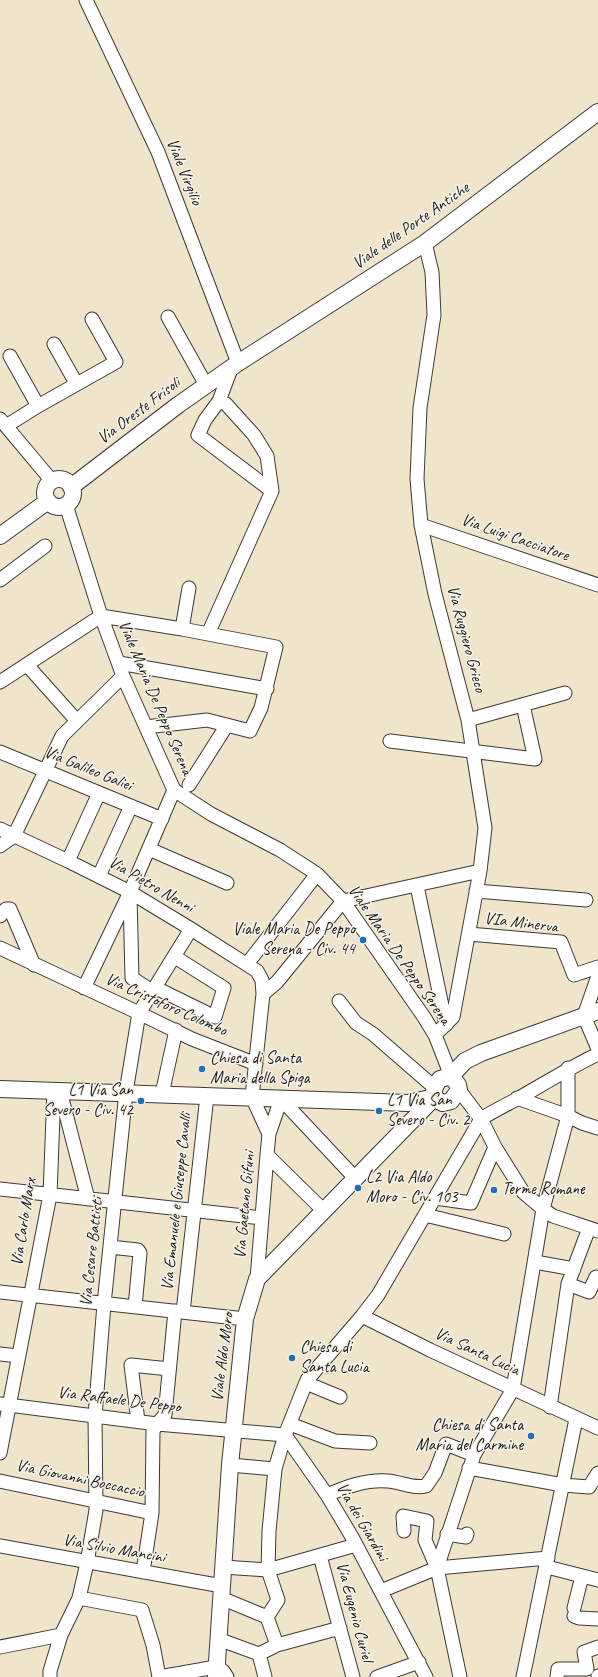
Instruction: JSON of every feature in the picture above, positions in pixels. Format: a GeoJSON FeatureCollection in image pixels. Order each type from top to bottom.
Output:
{"type":"FeatureCollection","features":[{"type":"Feature","properties":{"kind":"main road","name":"Viale delle Porte Antiche"},"geometry":{"type":"LineString","coordinates":[[235,366],[425,243],[598,112]]}},
{"type":"Feature","properties":{"kind":"main road","name":"Via Oreste Frisoli"},"geometry":{"type":"LineString","coordinates":[[71,487],[206,385],[235,366]]}},
{"type":"Feature","properties":{"kind":"main road"},"geometry":{"type":"LineString","coordinates":[[58,479],[63,480],[71,487],[73,495],[71,500],[66,505],[57,507],[48,501],[46,496],[46,488],[52,481],[58,479]]}},
{"type":"Feature","properties":{"kind":"main road"},"geometry":{"type":"LineString","coordinates":[[0,536],[48,501]]}},
{"type":"Feature","properties":{"kind":"main road"},"geometry":{"type":"LineString","coordinates":[[465,1061],[481,1053],[591,1013]]}},
{"type":"Feature","properties":{"kind":"main road","name":"Viale Aldo Moro"},"geometry":{"type":"LineString","coordinates":[[219,1674],[218,1639],[230,1466],[245,1319],[257,1279],[356,1179],[441,1089],[465,1061]]}},
{"type":"Feature","properties":{"kind":"main road"},"geometry":{"type":"LineString","coordinates":[[0,1088],[408,1103],[441,1089],[458,1085],[459,1090]]}},
{"type":"Feature","properties":{"kind":"street","name":"Viale Virgilio"},"geometry":{"type":"LineString","coordinates":[[86,0],[158,152],[235,366]]}},
{"type":"Feature","properties":{"kind":"street","name":"Via Ruggiero Grieco"},"geometry":{"type":"LineString","coordinates":[[425,243],[432,272],[434,315],[420,408],[417,479],[421,525],[435,594],[468,720],[485,828],[480,871],[453,1017],[435,1035]]}},
{"type":"Feature","properties":{"kind":"street"},"geometry":{"type":"LineString","coordinates":[[168,317],[206,385]]}},
{"type":"Feature","properties":{"kind":"street"},"geometry":{"type":"LineString","coordinates":[[52,481],[3,422],[38,406],[76,383],[116,362],[92,319]]}},
{"type":"Feature","properties":{"kind":"street"},"geometry":{"type":"LineString","coordinates":[[54,344],[76,383]]}},
{"type":"Feature","properties":{"kind":"street"},"geometry":{"type":"LineString","coordinates":[[10,356],[38,406]]}},
{"type":"Feature","properties":{"kind":"street"},"geometry":{"type":"LineString","coordinates":[[235,366],[220,400],[205,420],[198,435],[272,491]]}},
{"type":"Feature","properties":{"kind":"street"},"geometry":{"type":"LineString","coordinates":[[208,634],[272,491],[267,456],[254,435],[226,404],[220,400]]}},
{"type":"Feature","properties":{"kind":"street","name":"Viale Maria De Peppo Serena"},"geometry":{"type":"LineString","coordinates":[[66,505],[101,616],[123,676],[174,790],[211,814],[280,850],[317,874],[343,902],[435,1035],[442,1052],[441,1089]]}},
{"type":"Feature","properties":{"kind":"street","name":"Via Luigi Cacciatore"},"geometry":{"type":"LineString","coordinates":[[421,525],[598,585]]}},
{"type":"Feature","properties":{"kind":"street"},"geometry":{"type":"LineString","coordinates":[[0,580],[45,546]]}},
{"type":"Feature","properties":{"kind":"street"},"geometry":{"type":"LineString","coordinates":[[182,629],[189,588]]}},
{"type":"Feature","properties":{"kind":"street"},"geometry":{"type":"LineString","coordinates":[[0,682],[101,616],[182,629],[276,647],[267,689],[261,708],[250,731],[206,720],[146,727]]}},
{"type":"Feature","properties":{"kind":"street"},"geometry":{"type":"LineString","coordinates":[[119,663],[267,689]]}},
{"type":"Feature","properties":{"kind":"street"},"geometry":{"type":"LineString","coordinates":[[27,665],[77,721]]}},
{"type":"Feature","properties":{"kind":"street"},"geometry":{"type":"LineString","coordinates":[[0,846],[14,836],[62,736],[123,676]]}},
{"type":"Feature","properties":{"kind":"street"},"geometry":{"type":"LineString","coordinates":[[468,720],[565,693]]}},
{"type":"Feature","properties":{"kind":"street"},"geometry":{"type":"LineString","coordinates":[[390,741],[535,759],[523,705]]}},
{"type":"Feature","properties":{"kind":"street"},"geometry":{"type":"LineString","coordinates":[[189,785],[227,725]]}},
{"type":"Feature","properties":{"kind":"street","name":"Via Galileo Galiei"},"geometry":{"type":"LineString","coordinates":[[0,752],[162,819]]}},
{"type":"Feature","properties":{"kind":"street"},"geometry":{"type":"LineString","coordinates":[[84,988],[130,892],[174,790]]}},
{"type":"Feature","properties":{"kind":"street"},"geometry":{"type":"LineString","coordinates":[[68,861],[98,793]]}},
{"type":"Feature","properties":{"kind":"street"},"geometry":{"type":"LineString","coordinates":[[99,876],[131,806]]}},
{"type":"Feature","properties":{"kind":"street","name":"Via Pietro Nenni"},"geometry":{"type":"LineString","coordinates":[[0,829],[130,892],[248,964],[261,976],[263,994],[252,1098]]}},
{"type":"Feature","properties":{"kind":"street"},"geometry":{"type":"LineString","coordinates":[[149,849],[227,883]]}},
{"type":"Feature","properties":{"kind":"street"},"geometry":{"type":"LineString","coordinates":[[263,994],[277,982],[343,902],[480,871]]}},
{"type":"Feature","properties":{"kind":"street"},"geometry":{"type":"LineString","coordinates":[[248,964],[317,874]]}},
{"type":"Feature","properties":{"kind":"street"},"geometry":{"type":"LineString","coordinates":[[417,886],[446,1025]]}},
{"type":"Feature","properties":{"kind":"street"},"geometry":{"type":"LineString","coordinates":[[476,891],[586,900]]}},
{"type":"Feature","properties":{"kind":"street"},"geometry":{"type":"LineString","coordinates":[[130,892],[132,978],[154,990],[215,1017],[224,988],[175,957]]}},
{"type":"Feature","properties":{"kind":"street"},"geometry":{"type":"LineString","coordinates":[[0,916],[6,908],[10,909],[34,965]]}},
{"type":"Feature","properties":{"kind":"street"},"geometry":{"type":"LineString","coordinates":[[139,1013],[191,929]]}},
{"type":"Feature","properties":{"kind":"street","name":"VIa Minerva"},"geometry":{"type":"LineString","coordinates":[[469,934],[561,942],[574,975],[598,967]]}},
{"type":"Feature","properties":{"kind":"street","name":"Via Cristoforo Colombo"},"geometry":{"type":"LineString","coordinates":[[0,948],[176,1030],[192,1039],[256,1064]]}},
{"type":"Feature","properties":{"kind":"street"},"geometry":{"type":"LineString","coordinates":[[598,976],[591,1013],[598,1049]]}},
{"type":"Feature","properties":{"kind":"street"},"geometry":{"type":"LineString","coordinates":[[339,1001],[356,1023],[373,1034],[441,1089],[470,1105]]}},
{"type":"Feature","properties":{"kind":"street","name":"Via Cesare Battisti"},"geometry":{"type":"LineString","coordinates":[[50,1677],[50,1671],[61,1635],[79,1598],[87,1563],[96,1501],[95,1416],[104,1304],[126,1092],[139,1013]]}},
{"type":"Feature","properties":{"kind":"street"},"geometry":{"type":"LineString","coordinates":[[162,1094],[176,1030]]}},
{"type":"Feature","properties":{"kind":"street"},"geometry":{"type":"LineString","coordinates":[[442,1052],[465,1061]]}},
{"type":"Feature","properties":{"kind":"street"},"geometry":{"type":"LineString","coordinates":[[267,1617],[278,1600],[268,1570],[269,1531],[275,1469],[288,1429],[306,1383],[378,1295],[481,1119],[571,1067],[598,1054]]}},
{"type":"Feature","properties":{"kind":"street"},"geometry":{"type":"LineString","coordinates":[[437,1568],[474,1455],[514,1389],[543,1209],[568,1116],[571,1067]]}},
{"type":"Feature","properties":{"kind":"street"},"geometry":{"type":"LineString","coordinates":[[57,1090],[88,1199]]}},
{"type":"Feature","properties":{"kind":"street","name":"Via Carlo Marx"},"geometry":{"type":"LineString","coordinates":[[0,1453],[5,1405],[18,1356],[50,1195],[57,1090]]}},
{"type":"Feature","properties":{"kind":"street"},"geometry":{"type":"LineString","coordinates":[[459,1090],[481,1119],[495,1147],[523,1192],[553,1216],[593,1230],[568,1284],[550,1407]]}},
{"type":"Feature","properties":{"kind":"street","name":"Via Emanuele e Giuseppe Cavalli"},"geometry":{"type":"LineString","coordinates":[[156,1424],[165,1415],[169,1369],[194,1210],[207,1096]]}},
{"type":"Feature","properties":{"kind":"street"},"geometry":{"type":"LineString","coordinates":[[252,1098],[270,1134]]}},
{"type":"Feature","properties":{"kind":"street"},"geometry":{"type":"LineString","coordinates":[[517,1098],[598,1128]]}},
{"type":"Feature","properties":{"kind":"street"},"geometry":{"type":"LineString","coordinates":[[281,1099],[356,1179]]}},
{"type":"Feature","properties":{"kind":"street","name":"Via Gaetano Gifuni"},"geometry":{"type":"LineString","coordinates":[[257,1279],[267,1155],[270,1134],[281,1099]]}},
{"type":"Feature","properties":{"kind":"street"},"geometry":{"type":"LineString","coordinates":[[435,1198],[471,1203],[495,1147]]}},
{"type":"Feature","properties":{"kind":"street"},"geometry":{"type":"LineString","coordinates":[[267,1155],[324,1211]]}},
{"type":"Feature","properties":{"kind":"street"},"geometry":{"type":"LineString","coordinates":[[0,1189],[262,1218]]}},
{"type":"Feature","properties":{"kind":"street"},"geometry":{"type":"LineString","coordinates":[[425,1215],[504,1234]]}},
{"type":"Feature","properties":{"kind":"street"},"geometry":{"type":"LineString","coordinates":[[110,1247],[138,1250],[140,1252],[135,1307]]}},
{"type":"Feature","properties":{"kind":"street"},"geometry":{"type":"LineString","coordinates":[[535,1262],[574,1269]]}},
{"type":"Feature","properties":{"kind":"street"},"geometry":{"type":"LineString","coordinates":[[568,1284],[589,1292],[596,1277]]}},
{"type":"Feature","properties":{"kind":"street"},"geometry":{"type":"LineString","coordinates":[[0,1292],[245,1319]]}},
{"type":"Feature","properties":{"kind":"street","name":"Via Santa Lucia"},"geometry":{"type":"LineString","coordinates":[[362,1316],[550,1407],[598,1428]]}},
{"type":"Feature","properties":{"kind":"street"},"geometry":{"type":"LineString","coordinates":[[0,1354],[18,1356]]}},
{"type":"Feature","properties":{"kind":"street"},"geometry":{"type":"LineString","coordinates":[[138,1421],[131,1365],[169,1369]]}},
{"type":"Feature","properties":{"kind":"street"},"geometry":{"type":"LineString","coordinates":[[306,1383],[340,1397]]}},
{"type":"Feature","properties":{"kind":"street","name":"Via Raffaele De Peppo"},"geometry":{"type":"LineString","coordinates":[[5,1405],[156,1424],[234,1430]]}},
{"type":"Feature","properties":{"kind":"street"},"geometry":{"type":"LineString","coordinates":[[523,1677],[555,1529],[576,1419]]}},
{"type":"Feature","properties":{"kind":"street"},"geometry":{"type":"LineString","coordinates":[[143,1572],[152,1513],[153,1431],[156,1424]]}},
{"type":"Feature","properties":{"kind":"street"},"geometry":{"type":"LineString","coordinates":[[234,1430],[288,1429],[335,1441],[370,1443]]}},
{"type":"Feature","properties":{"kind":"street","name":"Via dei Giardini"},"geometry":{"type":"LineString","coordinates":[[288,1429],[356,1545],[426,1677]]}},
{"type":"Feature","properties":{"kind":"street"},"geometry":{"type":"LineString","coordinates":[[327,1495],[352,1484],[388,1481],[410,1486],[426,1486],[435,1473],[446,1444],[474,1455]]}},
{"type":"Feature","properties":{"kind":"street"},"geometry":{"type":"LineString","coordinates":[[230,1466],[275,1469]]}},
{"type":"Feature","properties":{"kind":"street"},"geometry":{"type":"LineString","coordinates":[[469,1468],[563,1485],[589,1487],[598,1473]]}},
{"type":"Feature","properties":{"kind":"street","name":"Via Giovanni Boccaccio"},"geometry":{"type":"LineString","coordinates":[[0,1481],[152,1513]]}},
{"type":"Feature","properties":{"kind":"street"},"geometry":{"type":"LineString","coordinates":[[404,1531],[403,1516],[427,1521],[425,1540],[437,1568],[460,1677]]}},
{"type":"Feature","properties":{"kind":"street"},"geometry":{"type":"LineString","coordinates":[[448,1534],[466,1537],[467,1534]]}},
{"type":"Feature","properties":{"kind":"street"},"geometry":{"type":"LineString","coordinates":[[223,1566],[268,1570],[356,1545]]}},
{"type":"Feature","properties":{"kind":"street","name":"Via Silvio Mancini"},"geometry":{"type":"LineString","coordinates":[[0,1546],[143,1572],[221,1592]]}},
{"type":"Feature","properties":{"kind":"street","name":"Via Eugenio Curiel"},"geometry":{"type":"LineString","coordinates":[[320,1556],[354,1677]]}},
{"type":"Feature","properties":{"kind":"street"},"geometry":{"type":"LineString","coordinates":[[381,1591],[437,1568],[548,1562],[582,1576],[598,1580]]}},
{"type":"Feature","properties":{"kind":"street"},"geometry":{"type":"LineString","coordinates":[[582,1576],[574,1612],[579,1618],[598,1619]]}},
{"type":"Feature","properties":{"kind":"street"},"geometry":{"type":"LineString","coordinates":[[221,1592],[267,1617],[277,1644]]}},
{"type":"Feature","properties":{"kind":"street"},"geometry":{"type":"LineString","coordinates":[[79,1598],[142,1610],[153,1645],[159,1677],[219,1674]]}},
{"type":"Feature","properties":{"kind":"street"},"geometry":{"type":"LineString","coordinates":[[218,1639],[259,1654],[277,1644],[340,1628]]}},
{"type":"Feature","properties":{"kind":"street"},"geometry":{"type":"LineString","coordinates":[[0,1647],[61,1635]]}},
{"type":"Feature","properties":{"kind":"street"},"geometry":{"type":"LineString","coordinates":[[595,1672],[584,1652],[598,1647]]}},
{"type":"Feature","properties":{"kind":"street"},"geometry":{"type":"LineString","coordinates":[[259,1654],[265,1677]]}},
{"type":"Feature","properties":{"kind":"street"},"geometry":{"type":"LineString","coordinates":[[377,1677],[419,1662]]}},
{"type":"Feature","properties":{"kind":"street"},"geometry":{"type":"LineString","coordinates":[[557,1677],[558,1669],[595,1672]]}},
{"type":"Feature","properties":{"kind":"place","name":"Viale Maria De Peppo Serena - Civ. 44"},"geometry":{"type":"Point","coordinates":[363,940]}},
{"type":"Feature","properties":{"kind":"place","name":"Chiesa di Santa Maria della Spiga"},"geometry":{"type":"Point","coordinates":[202,1069]}},
{"type":"Feature","properties":{"kind":"place","name":"L1 Via San Severo - Civ. 42"},"geometry":{"type":"Point","coordinates":[141,1101]}},
{"type":"Feature","properties":{"kind":"place","name":"L1 Via San Severo - Civ. 2"},"geometry":{"type":"Point","coordinates":[379,1111]}},
{"type":"Feature","properties":{"kind":"place","name":"L2 Via Aldo Moro - Civ. 103"},"geometry":{"type":"Point","coordinates":[358,1188]}},
{"type":"Feature","properties":{"kind":"place","name":"Terme Romane"},"geometry":{"type":"Point","coordinates":[494,1190]}},
{"type":"Feature","properties":{"kind":"place","name":"Chiesa di Santa Lucia"},"geometry":{"type":"Point","coordinates":[292,1358]}},
{"type":"Feature","properties":{"kind":"place","name":"Chiesa di Santa Maria del Carmine"},"geometry":{"type":"Point","coordinates":[531,1436]}}]}
